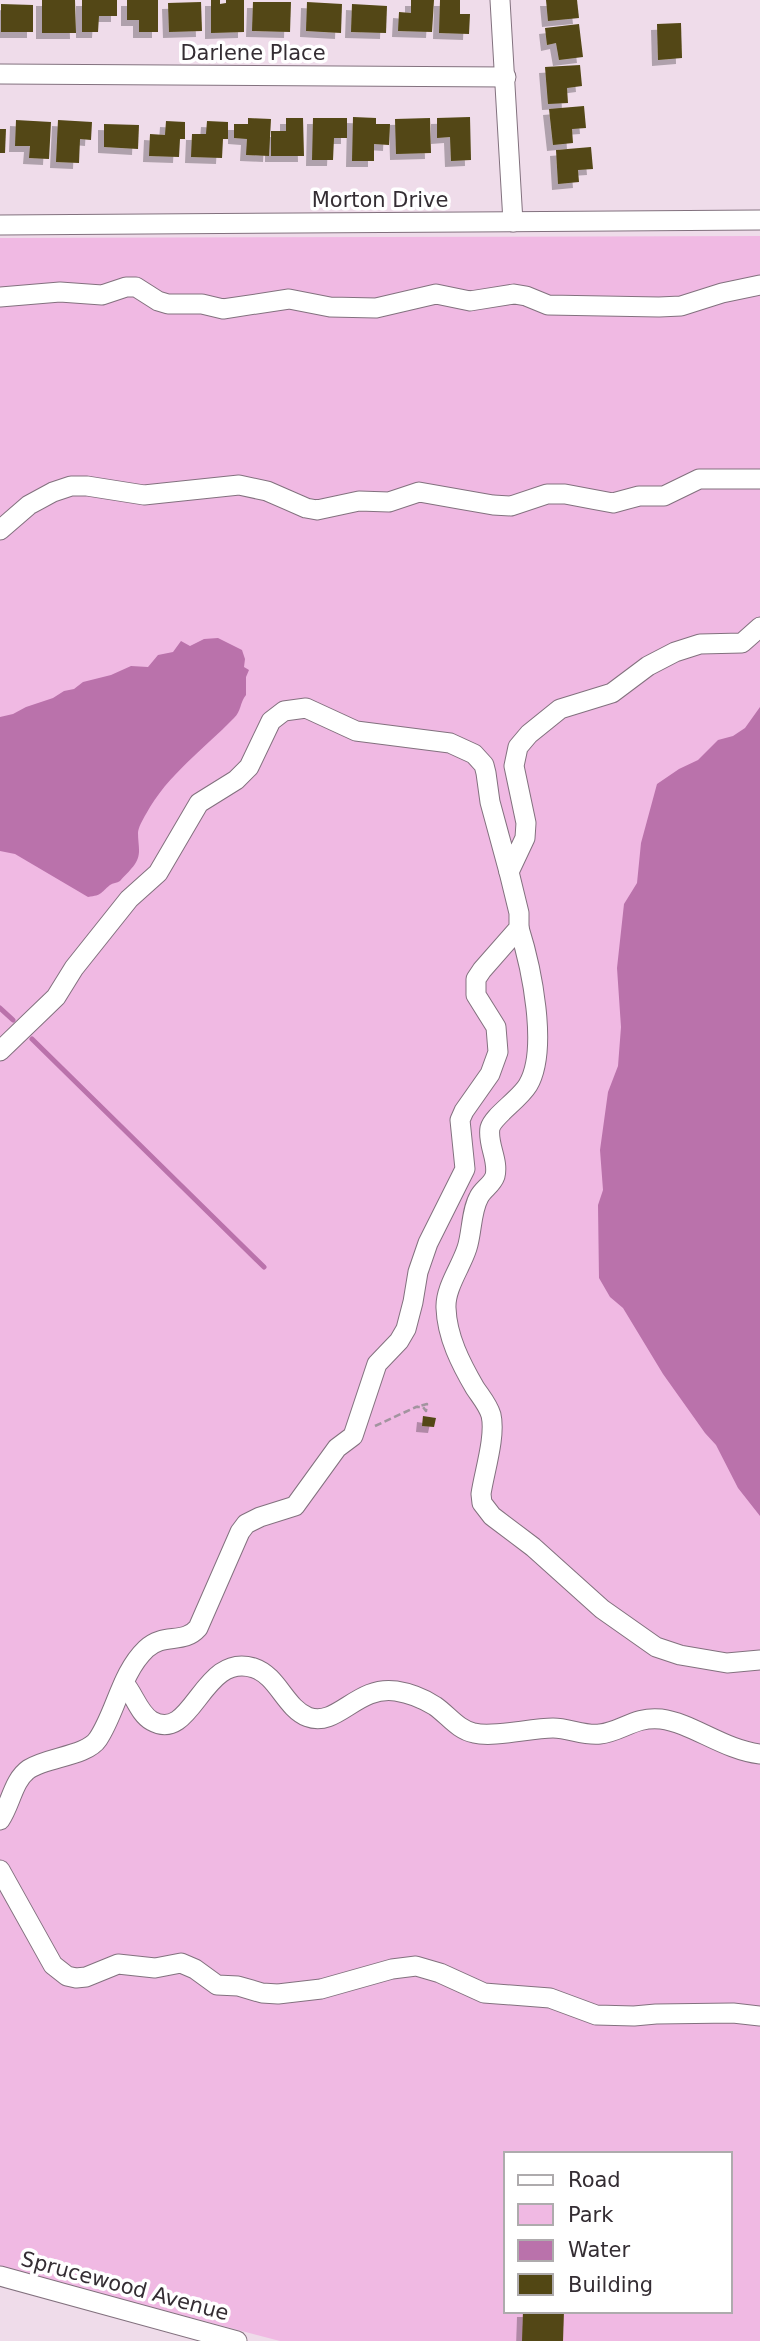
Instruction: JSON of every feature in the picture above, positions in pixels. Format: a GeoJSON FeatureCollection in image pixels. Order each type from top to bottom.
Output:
{"type":"FeatureCollection","features":[{"type":"Feature","properties":{"kind":"street"},"geometry":{"type":"LineString","coordinates":[[500,0],[513,222]]}},
{"type":"Feature","properties":{"kind":"street","name":"Darlene Place"},"geometry":{"type":"LineString","coordinates":[[0,74],[506,76]]}},
{"type":"Feature","properties":{"kind":"street","name":"Morton Drive"},"geometry":{"type":"LineString","coordinates":[[0,225],[760,220]]}},
{"type":"Feature","properties":{"kind":"street"},"geometry":{"type":"LineString","coordinates":[[0,298],[60,292],[102,295],[126,286],[136,287],[168,304],[202,304],[223,309],[289,299],[330,307],[376,308],[436,295],[470,301],[514,294],[548,305],[659,307],[681,306],[760,285]]}},
{"type":"Feature","properties":{"kind":"street"},"geometry":{"type":"LineString","coordinates":[[0,530],[29,505],[71,486],[144,495],[251,486],[317,510],[359,502],[389,502],[419,492],[493,505],[511,506],[547,494],[565,494],[613,503],[639,496],[664,496],[699,479],[760,479]]}},
{"type":"Feature","properties":{"kind":"street"},"geometry":{"type":"LineString","coordinates":[[510,866],[525,838],[526,823],[514,766],[518,747],[529,734],[560,709],[605,696],[668,655],[700,644],[742,643],[760,627]]}},
{"type":"Feature","properties":{"kind":"street"},"geometry":{"type":"LineString","coordinates":[[0,1051],[56,996],[74,968],[129,900],[158,873],[199,803],[236,779],[249,767],[271,721],[284,711],[306,708],[356,731],[450,743],[474,754],[484,765],[489,802],[510,866],[519,913],[519,928],[532,979],[537,1037],[534,1073],[517,1101],[496,1116],[490,1128],[495,1178],[479,1197],[467,1247],[450,1290],[446,1309],[456,1354],[492,1418],[482,1503],[492,1516],[533,1547],[602,1609],[656,1647],[680,1655],[727,1663],[760,1660]]}},
{"type":"Feature","properties":{"kind":"street"},"geometry":{"type":"LineString","coordinates":[[0,1819],[7,1810],[18,1781],[31,1768],[88,1748],[97,1742],[124,1683],[144,1651],[157,1640],[184,1638],[192,1635],[198,1628],[246,1524],[295,1506],[337,1448],[353,1436],[377,1364],[399,1341],[406,1329],[418,1272],[428,1243],[465,1169],[460,1121],[490,1074],[498,1052],[496,1027],[476,995],[476,979],[519,928]]}},
{"type":"Feature","properties":{"kind":"street"},"geometry":{"type":"LineString","coordinates":[[124,1683],[148,1718],[160,1724],[170,1724],[187,1715],[216,1675],[238,1666],[260,1670],[302,1714],[316,1719],[328,1718],[369,1693],[393,1690],[422,1699],[435,1706],[461,1728],[477,1734],[554,1728],[601,1734],[636,1721],[659,1719],[737,1749],[760,1754]]}},
{"type":"Feature","properties":{"kind":"street"},"geometry":{"type":"LineString","coordinates":[[0,1870],[53,1965],[67,1976],[76,1978],[86,1977],[113,1965],[155,1968],[181,1963],[195,1969],[217,1985],[278,1994],[321,1989],[392,1969],[416,1966],[440,1973],[484,1993],[550,1998],[596,2015],[634,2017],[656,2014],[733,2013],[760,2016]]}},
{"type":"Feature","properties":{"kind":"street","name":"Sprucewood Avenue"},"geometry":{"type":"LineString","coordinates":[[0,2276],[237,2341]]}},
{"type":"Feature","properties":{"kind":"path"},"geometry":{"type":"LineString","coordinates":[[353,1436],[416,1407]]}},
{"type":"Feature","properties":{"kind":"green space"},"geometry":{"type":"Polygon","coordinates":[[[760,236],[760,2341],[280,2341],[0,2267],[0,238],[760,236]]]}},
{"type":"Feature","properties":{"kind":"water"},"geometry":{"type":"Polygon","coordinates":[[[218,638],[242,650],[244,667],[249,670],[246,677],[246,695],[236,716],[175,775],[155,800],[139,829],[137,860],[120,881],[99,894],[88,897],[15,854],[0,851],[0,717],[53,698],[83,682],[111,675],[131,666],[148,667],[158,655],[173,652],[181,641],[190,646],[204,639],[218,638]]]}},
{"type":"Feature","properties":{"kind":"water"},"geometry":{"type":"Polygon","coordinates":[[[760,707],[760,1516],[738,1488],[716,1445],[663,1374],[623,1308],[610,1297],[599,1278],[598,1205],[603,1190],[600,1150],[608,1092],[618,1066],[621,1027],[617,968],[624,904],[637,883],[641,843],[657,784],[698,760],[718,740],[733,736],[745,728],[760,707]]]}},
{"type":"Feature","properties":{"kind":"building"},"geometry":{"type":"Polygon","coordinates":[[[42,0],[75,0],[76,33],[42,33],[42,0]]]}},
{"type":"Feature","properties":{"kind":"building"},"geometry":{"type":"Polygon","coordinates":[[[82,0],[117,0],[117,16],[99,16],[98,32],[82,32],[82,0]]]}},
{"type":"Feature","properties":{"kind":"building"},"geometry":{"type":"Polygon","coordinates":[[[127,0],[158,0],[158,32],[139,32],[139,20],[127,20],[127,0]]]}},
{"type":"Feature","properties":{"kind":"building"},"geometry":{"type":"Polygon","coordinates":[[[211,0],[220,0],[220,4],[226,3],[226,0],[244,0],[244,32],[211,33],[211,0]]]}},
{"type":"Feature","properties":{"kind":"building"},"geometry":{"type":"Polygon","coordinates":[[[411,0],[434,0],[432,32],[398,31],[399,12],[411,13],[411,0]]]}},
{"type":"Feature","properties":{"kind":"building"},"geometry":{"type":"Polygon","coordinates":[[[440,0],[460,0],[460,14],[470,14],[469,34],[439,33],[440,0]]]}},
{"type":"Feature","properties":{"kind":"building"},"geometry":{"type":"Polygon","coordinates":[[[546,0],[577,0],[579,18],[548,21],[546,0]]]}},
{"type":"Feature","properties":{"kind":"building"},"geometry":{"type":"Polygon","coordinates":[[[201,2],[202,31],[169,32],[168,3],[201,2]]]}},
{"type":"Feature","properties":{"kind":"building"},"geometry":{"type":"Polygon","coordinates":[[[253,2],[291,2],[290,32],[252,31],[253,2]]]}},
{"type":"Feature","properties":{"kind":"building"},"geometry":{"type":"Polygon","coordinates":[[[307,2],[342,4],[341,33],[306,31],[307,2]]]}},
{"type":"Feature","properties":{"kind":"building"},"geometry":{"type":"Polygon","coordinates":[[[1,4],[33,5],[33,32],[1,32],[1,4]]]}},
{"type":"Feature","properties":{"kind":"building"},"geometry":{"type":"Polygon","coordinates":[[[352,4],[387,6],[386,33],[351,32],[352,4]]]}},
{"type":"Feature","properties":{"kind":"building"},"geometry":{"type":"Polygon","coordinates":[[[681,23],[682,58],[658,60],[657,24],[681,23]]]}},
{"type":"Feature","properties":{"kind":"building"},"geometry":{"type":"Polygon","coordinates":[[[579,24],[583,57],[559,60],[556,43],[547,45],[545,28],[579,24]]]}},
{"type":"Feature","properties":{"kind":"building"},"geometry":{"type":"Polygon","coordinates":[[[580,65],[582,86],[567,88],[568,103],[548,104],[545,67],[580,65]]]}},
{"type":"Feature","properties":{"kind":"building"},"geometry":{"type":"Polygon","coordinates":[[[584,106],[586,128],[572,129],[573,143],[553,145],[549,109],[584,106]]]}},
{"type":"Feature","properties":{"kind":"building"},"geometry":{"type":"Polygon","coordinates":[[[353,117],[376,118],[376,124],[390,124],[389,145],[374,144],[374,161],[352,161],[353,117]]]}},
{"type":"Feature","properties":{"kind":"building"},"geometry":{"type":"Polygon","coordinates":[[[470,117],[471,160],[451,161],[450,137],[437,138],[437,118],[470,117]]]}},
{"type":"Feature","properties":{"kind":"building"},"geometry":{"type":"Polygon","coordinates":[[[248,118],[271,119],[269,156],[246,155],[247,139],[234,138],[234,124],[248,124],[248,118]]]}},
{"type":"Feature","properties":{"kind":"building"},"geometry":{"type":"Polygon","coordinates":[[[286,118],[303,118],[304,156],[271,156],[271,131],[286,131],[286,118]]]}},
{"type":"Feature","properties":{"kind":"building"},"geometry":{"type":"Polygon","coordinates":[[[313,118],[347,118],[347,138],[334,138],[333,160],[312,160],[313,118]]]}},
{"type":"Feature","properties":{"kind":"building"},"geometry":{"type":"Polygon","coordinates":[[[430,118],[431,153],[396,154],[395,119],[430,118]]]}},
{"type":"Feature","properties":{"kind":"building"},"geometry":{"type":"Polygon","coordinates":[[[16,120],[51,122],[49,159],[29,158],[30,146],[15,146],[16,120]]]}},
{"type":"Feature","properties":{"kind":"building"},"geometry":{"type":"Polygon","coordinates":[[[58,120],[92,122],[91,140],[80,139],[79,163],[56,162],[58,120]]]}},
{"type":"Feature","properties":{"kind":"building"},"geometry":{"type":"Polygon","coordinates":[[[166,121],[185,122],[185,139],[180,139],[179,157],[149,156],[150,134],[165,135],[166,121]]]}},
{"type":"Feature","properties":{"kind":"building"},"geometry":{"type":"Polygon","coordinates":[[[207,121],[228,122],[228,139],[223,139],[222,158],[191,157],[192,134],[206,134],[207,121]]]}},
{"type":"Feature","properties":{"kind":"building"},"geometry":{"type":"Polygon","coordinates":[[[104,124],[139,125],[138,149],[104,147],[104,124]]]}},
{"type":"Feature","properties":{"kind":"building"},"geometry":{"type":"Polygon","coordinates":[[[0,129],[6,129],[5,153],[0,153],[0,129]]]}},
{"type":"Feature","properties":{"kind":"building"},"geometry":{"type":"Polygon","coordinates":[[[591,147],[593,169],[578,170],[579,182],[558,184],[556,150],[591,147]]]}},
{"type":"Feature","properties":{"kind":"building"},"geometry":{"type":"Polygon","coordinates":[[[423,1416],[436,1418],[434,1427],[422,1426],[423,1416]]]}},
{"type":"Feature","properties":{"kind":"building"},"geometry":{"type":"Polygon","coordinates":[[[523,2313],[564,2313],[563,2341],[522,2341],[523,2313]]]}},
{"type":"Feature","properties":{"kind":"waterway"},"geometry":{"type":"LineString","coordinates":[[0,1008],[13,1020]]}},
{"type":"Feature","properties":{"kind":"waterway"},"geometry":{"type":"LineString","coordinates":[[32,1039],[264,1267]]}}]}
